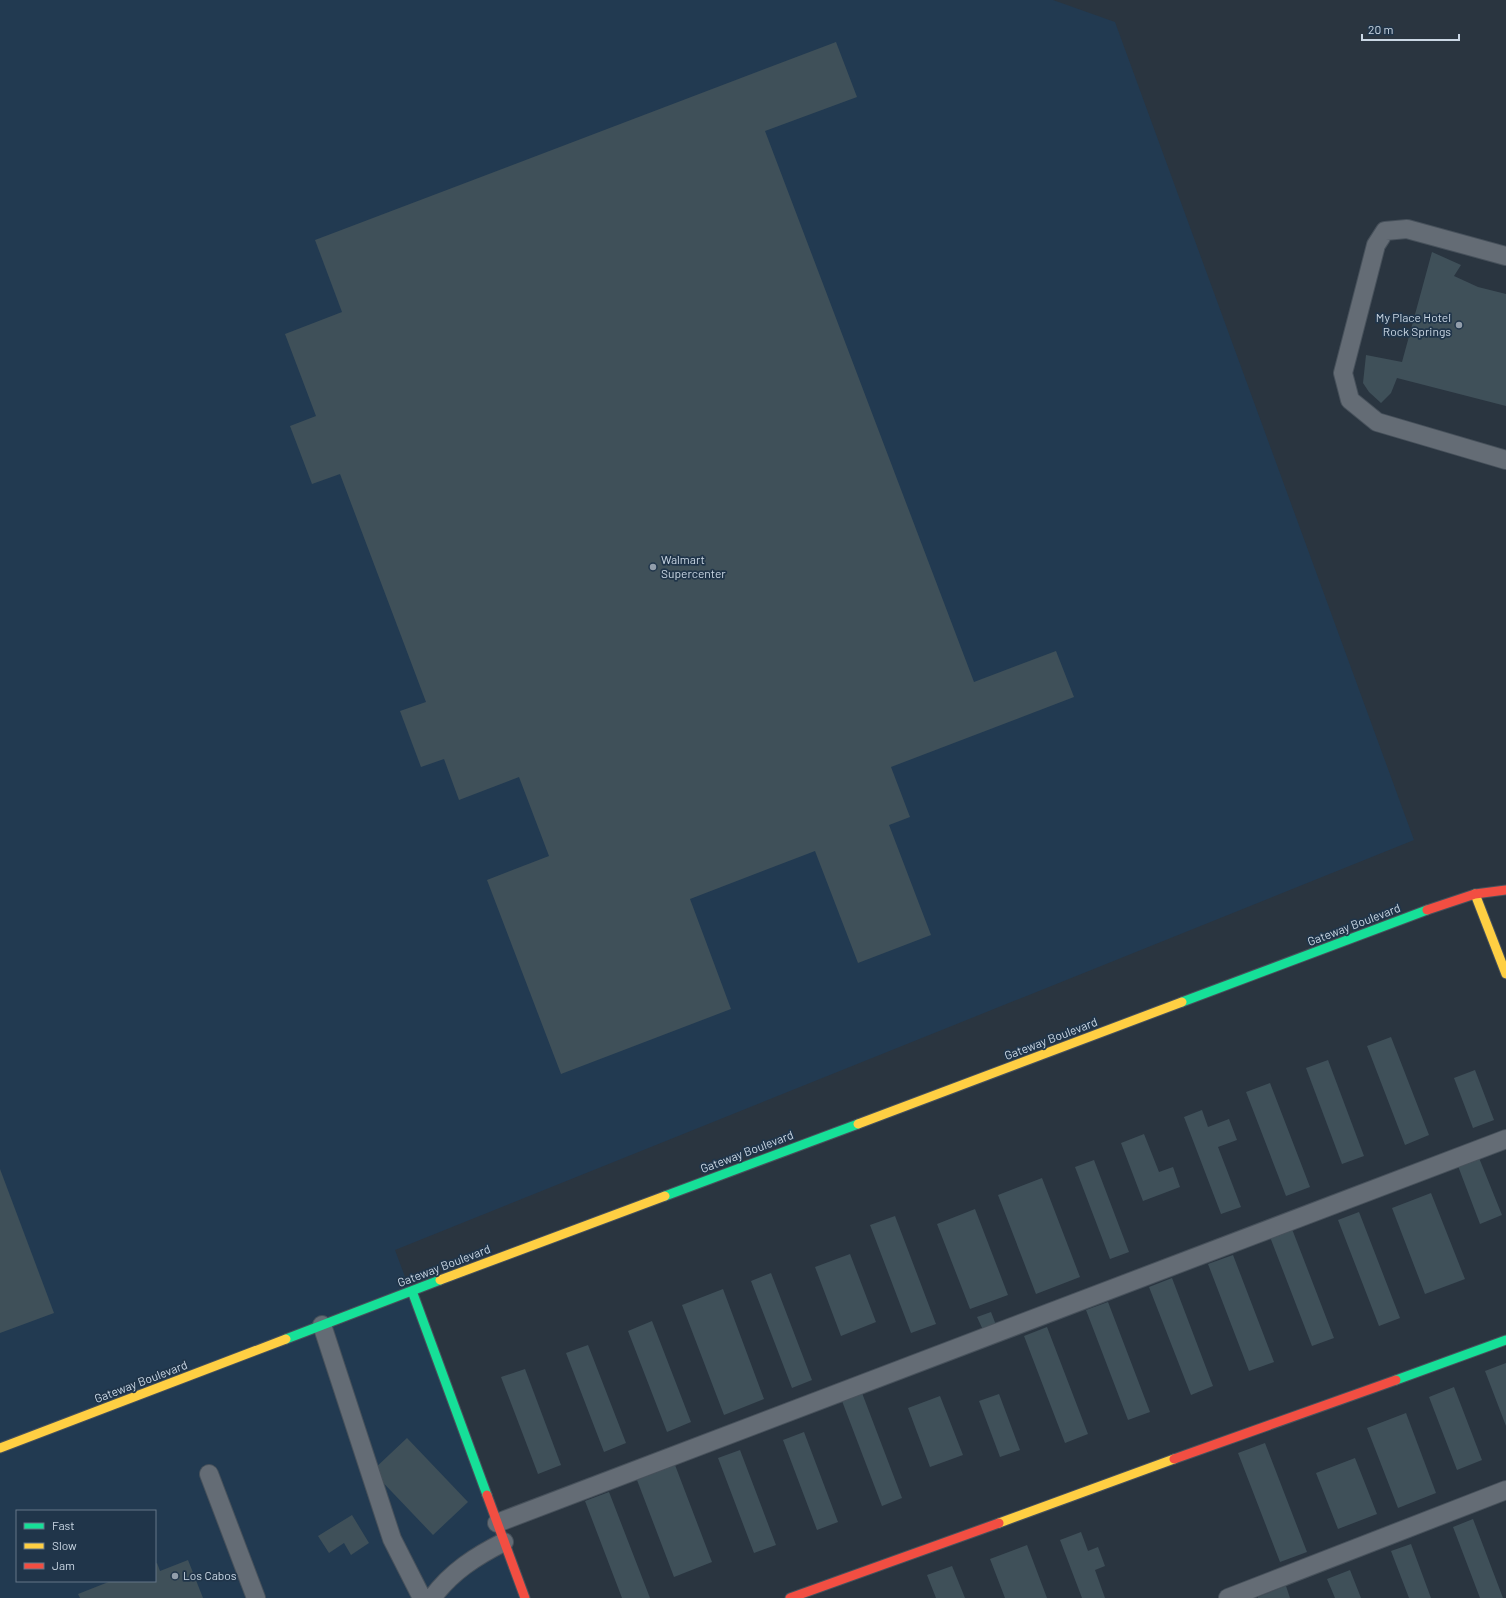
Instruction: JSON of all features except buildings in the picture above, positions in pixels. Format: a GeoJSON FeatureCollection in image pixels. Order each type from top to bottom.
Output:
{"type":"FeatureCollection","features":[{"type":"Feature","properties":{"kind":"main road","name":"Gateway Boulevard"},"geometry":{"type":"LineString","coordinates":[[0,1448],[412,1291],[1475,894],[1506,890]]}},
{"type":"Feature","properties":{"kind":"main road"},"geometry":{"type":"LineString","coordinates":[[1475,894],[1506,974]]}},
{"type":"Feature","properties":{"kind":"main road"},"geometry":{"type":"LineString","coordinates":[[412,1291],[525,1598]]}},
{"type":"Feature","properties":{"kind":"main road"},"geometry":{"type":"LineString","coordinates":[[790,1598],[1506,1340]]}},
{"type":"Feature","properties":{"kind":"lane"},"geometry":{"type":"LineString","coordinates":[[1506,256],[1407,229],[1385,231],[1376,245],[1342,373],[1350,400],[1378,422],[1506,460]]}},
{"type":"Feature","properties":{"kind":"lane"},"geometry":{"type":"LineString","coordinates":[[497,1523],[1506,1139]]}},
{"type":"Feature","properties":{"kind":"lane"},"geometry":{"type":"LineString","coordinates":[[322,1325],[392,1539],[422,1598]]}},
{"type":"Feature","properties":{"kind":"lane"},"geometry":{"type":"LineString","coordinates":[[209,1474],[256,1598]]}},
{"type":"Feature","properties":{"kind":"lane"},"geometry":{"type":"LineString","coordinates":[[1228,1598],[1506,1490]]}},
{"type":"Feature","properties":{"kind":"lane"},"geometry":{"type":"LineString","coordinates":[[432,1598],[440,1587],[460,1568],[481,1553],[504,1542]]}},
{"type":"Feature","properties":{"kind":"shaded area"},"geometry":{"type":"Polygon","coordinates":[[[0,0],[1053,0],[1115,22],[1414,840],[395,1250],[525,1598],[0,1598],[0,0]]]}},
{"type":"Feature","properties":{"kind":"traffic: fast"},"geometry":{"type":"LineString","coordinates":[[1182,1002],[1427,910]]}},
{"type":"Feature","properties":{"kind":"traffic: fast"},"geometry":{"type":"LineString","coordinates":[[665,1196],[858,1124]]}},
{"type":"Feature","properties":{"kind":"traffic: fast"},"geometry":{"type":"LineString","coordinates":[[286,1339],[440,1280]]}},
{"type":"Feature","properties":{"kind":"traffic: fast"},"geometry":{"type":"LineString","coordinates":[[412,1291],[487,1495]]}},
{"type":"Feature","properties":{"kind":"traffic: fast"},"geometry":{"type":"LineString","coordinates":[[1396,1380],[1506,1340]]}},
{"type":"Feature","properties":{"kind":"traffic: slow"},"geometry":{"type":"LineString","coordinates":[[1475,894],[1506,974]]}},
{"type":"Feature","properties":{"kind":"traffic: slow"},"geometry":{"type":"LineString","coordinates":[[858,1124],[1182,1002]]}},
{"type":"Feature","properties":{"kind":"traffic: slow"},"geometry":{"type":"LineString","coordinates":[[440,1280],[665,1196]]}},
{"type":"Feature","properties":{"kind":"traffic: slow"},"geometry":{"type":"LineString","coordinates":[[0,1448],[286,1339]]}},
{"type":"Feature","properties":{"kind":"traffic: slow"},"geometry":{"type":"LineString","coordinates":[[999,1523],[1174,1459]]}},
{"type":"Feature","properties":{"kind":"traffic: jam"},"geometry":{"type":"LineString","coordinates":[[1427,910],[1475,894],[1506,890]]}},
{"type":"Feature","properties":{"kind":"traffic: jam"},"geometry":{"type":"LineString","coordinates":[[1174,1459],[1396,1380]]}},
{"type":"Feature","properties":{"kind":"traffic: jam"},"geometry":{"type":"LineString","coordinates":[[487,1495],[525,1598]]}},
{"type":"Feature","properties":{"kind":"traffic: jam"},"geometry":{"type":"LineString","coordinates":[[790,1598],[999,1523]]}},
{"type":"Feature","properties":{"kind":"place","name":"My Place Hotel Rock Springs"},"geometry":{"type":"Point","coordinates":[1459,325]}},
{"type":"Feature","properties":{"kind":"place","name":"Walmart Supercenter"},"geometry":{"type":"Point","coordinates":[653,567]}},
{"type":"Feature","properties":{"kind":"place","name":"Los Cabos"},"geometry":{"type":"Point","coordinates":[175,1576]}}]}
